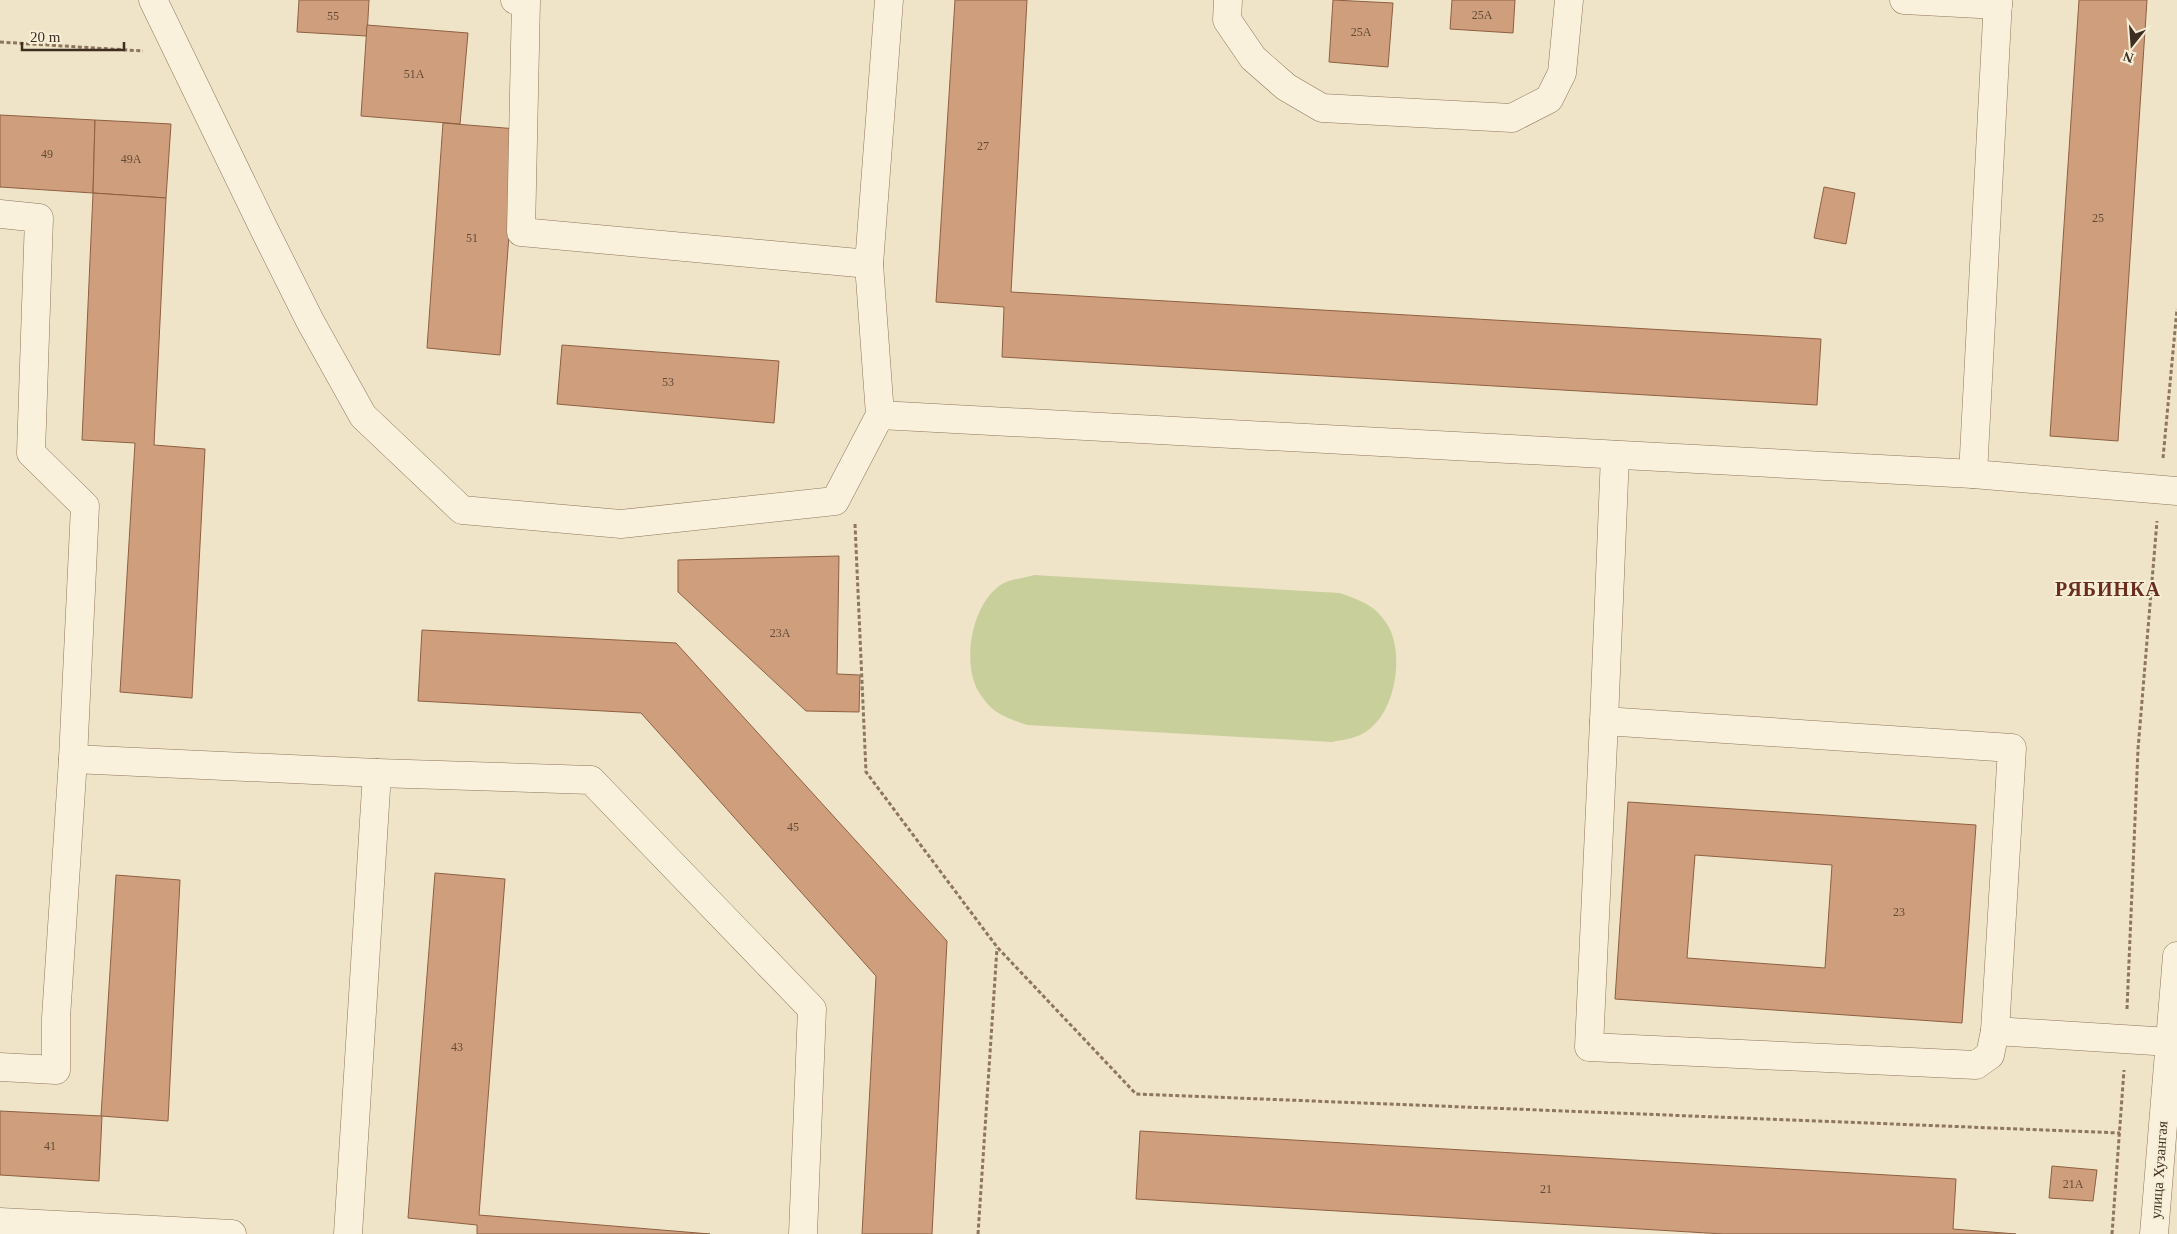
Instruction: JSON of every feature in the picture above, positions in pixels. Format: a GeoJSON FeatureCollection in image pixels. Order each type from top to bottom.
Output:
{"type":"FeatureCollection","features":[{"type":"Feature","properties":{"kind":"street"},"geometry":{"type":"LineString","coordinates":[[153,0],[263,228],[310,320],[363,416],[462,510],[621,524],[835,501],[880,416],[869,264],[889,0]]}},
{"type":"Feature","properties":{"kind":"street"},"geometry":{"type":"LineString","coordinates":[[515,0],[526,1],[521,232],[869,264]]}},
{"type":"Feature","properties":{"kind":"street"},"geometry":{"type":"LineString","coordinates":[[1228,0],[1227,20],[1253,58],[1286,87],[1322,108],[1512,118],[1549,99],[1562,73],[1569,0]]}},
{"type":"Feature","properties":{"kind":"street"},"geometry":{"type":"LineString","coordinates":[[1904,0],[1998,2],[1973,474]]}},
{"type":"Feature","properties":{"kind":"street"},"geometry":{"type":"LineString","coordinates":[[0,214],[39,218],[31,453],[84,506],[73,759],[56,1018],[56,1070],[0,1068]]}},
{"type":"Feature","properties":{"kind":"street"},"geometry":{"type":"LineString","coordinates":[[880,416],[1973,474],[2168,490]]}},
{"type":"Feature","properties":{"kind":"street"},"geometry":{"type":"LineString","coordinates":[[1604,721],[2012,748],[1995,1031],[1990,1054],[1976,1065],[1589,1047],[1615,455]]}},
{"type":"Feature","properties":{"kind":"street"},"geometry":{"type":"LineString","coordinates":[[73,759],[377,773],[590,780],[812,1009],[803,1234]]}},
{"type":"Feature","properties":{"kind":"street"},"geometry":{"type":"LineString","coordinates":[[348,1234],[377,773]]}},
{"type":"Feature","properties":{"kind":"street","name":"улица Хузангая"},"geometry":{"type":"LineString","coordinates":[[2154,1234],[2169,1156],[2170,1042],[2177,956]]}},
{"type":"Feature","properties":{"kind":"street"},"geometry":{"type":"LineString","coordinates":[[1995,1031],[2170,1042]]}},
{"type":"Feature","properties":{"kind":"street"},"geometry":{"type":"LineString","coordinates":[[0,1222],[140,1232],[232,1234]]}},
{"type":"Feature","properties":{"kind":"path"},"geometry":{"type":"LineString","coordinates":[[0,42],[178,53]]}},
{"type":"Feature","properties":{"kind":"path"},"geometry":{"type":"LineString","coordinates":[[2112,1234],[2126,1040],[2138,749],[2168,490],[2177,309]]}},
{"type":"Feature","properties":{"kind":"path"},"geometry":{"type":"LineString","coordinates":[[855,516],[866,772],[998,947],[1136,1094],[2120,1133]]}},
{"type":"Feature","properties":{"kind":"path"},"geometry":{"type":"LineString","coordinates":[[978,1234],[998,947]]}},
{"type":"Feature","properties":{"kind":"green space"},"geometry":{"type":"Polygon","coordinates":[[[1034,575],[1340,593],[1361,601],[1377,612],[1387,624],[1393,637],[1396,652],[1396,668],[1389,700],[1373,726],[1358,736],[1332,742],[1027,725],[1012,720],[990,706],[980,694],[974,681],[971,666],[972,634],[984,603],[993,591],[1011,580],[1034,575]]]}},
{"type":"Feature","properties":{"kind":"building"},"geometry":{"type":"Polygon","coordinates":[[[299,0],[369,0],[367,36],[297,32],[299,0]]]}},
{"type":"Feature","properties":{"kind":"building"},"geometry":{"type":"Polygon","coordinates":[[[955,0],[1027,0],[1011,292],[1821,339],[1817,405],[1002,357],[1004,307],[936,302],[955,0]]]}},
{"type":"Feature","properties":{"kind":"building"},"geometry":{"type":"Polygon","coordinates":[[[1333,0],[1393,3],[1388,67],[1329,62],[1333,0]]]}},
{"type":"Feature","properties":{"kind":"building"},"geometry":{"type":"Polygon","coordinates":[[[1452,0],[1515,0],[1513,33],[1450,29],[1452,0]]]}},
{"type":"Feature","properties":{"kind":"building"},"geometry":{"type":"Polygon","coordinates":[[[2079,0],[2147,0],[2118,441],[2050,436],[2079,0]]]}},
{"type":"Feature","properties":{"kind":"building"},"geometry":{"type":"Polygon","coordinates":[[[367,25],[468,33],[460,124],[361,116],[367,25]]]}},
{"type":"Feature","properties":{"kind":"building"},"geometry":{"type":"Polygon","coordinates":[[[0,115],[95,120],[93,193],[0,187],[0,115]]]}},
{"type":"Feature","properties":{"kind":"building"},"geometry":{"type":"Polygon","coordinates":[[[95,120],[171,124],[166,198],[93,193],[95,120]]]}},
{"type":"Feature","properties":{"kind":"building"},"geometry":{"type":"Polygon","coordinates":[[[443,123],[517,129],[500,355],[427,348],[443,123]]]}},
{"type":"Feature","properties":{"kind":"building"},"geometry":{"type":"Polygon","coordinates":[[[1824,187],[1855,193],[1846,244],[1814,238],[1824,187]]]}},
{"type":"Feature","properties":{"kind":"building"},"geometry":{"type":"Polygon","coordinates":[[[93,193],[166,198],[154,445],[205,449],[192,698],[120,692],[135,443],[82,440],[93,193]]]}},
{"type":"Feature","properties":{"kind":"building"},"geometry":{"type":"Polygon","coordinates":[[[562,345],[779,361],[774,423],[557,404],[562,345]]]}},
{"type":"Feature","properties":{"kind":"building"},"geometry":{"type":"Polygon","coordinates":[[[839,556],[837,674],[860,675],[859,712],[806,711],[678,592],[678,560],[839,556]]]}},
{"type":"Feature","properties":{"kind":"building"},"geometry":{"type":"Polygon","coordinates":[[[422,630],[676,643],[947,941],[932,1234],[862,1234],[876,976],[641,713],[418,701],[422,630]]]}},
{"type":"Feature","properties":{"kind":"building"},"geometry":{"type":"Polygon","coordinates":[[[1628,802],[1976,825],[1962,1023],[1615,999],[1628,802]],[[1695,855],[1687,958],[1825,968],[1832,865],[1695,855]]]}},
{"type":"Feature","properties":{"kind":"building"},"geometry":{"type":"Polygon","coordinates":[[[435,873],[505,879],[479,1215],[710,1234],[477,1234],[477,1225],[408,1218],[435,873]]]}},
{"type":"Feature","properties":{"kind":"building"},"geometry":{"type":"Polygon","coordinates":[[[116,875],[180,880],[168,1121],[101,1116],[116,875]]]}},
{"type":"Feature","properties":{"kind":"building"},"geometry":{"type":"Polygon","coordinates":[[[0,1111],[102,1116],[99,1181],[0,1175],[0,1111]]]}},
{"type":"Feature","properties":{"kind":"building"},"geometry":{"type":"Polygon","coordinates":[[[1140,1131],[1956,1179],[1953,1229],[2016,1234],[1724,1234],[1136,1199],[1140,1131]]]}},
{"type":"Feature","properties":{"kind":"building"},"geometry":{"type":"Polygon","coordinates":[[[2052,1166],[2097,1170],[2093,1201],[2049,1198],[2052,1166]]]}},
{"type":"Feature","properties":{"kind":"district","name":"РЯБИНКА"},"geometry":{"type":"Point","coordinates":[2108,589]}}]}
